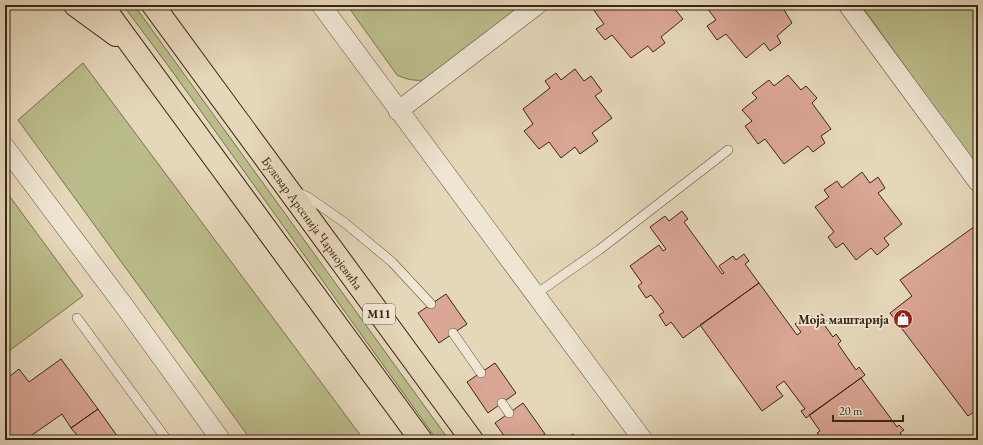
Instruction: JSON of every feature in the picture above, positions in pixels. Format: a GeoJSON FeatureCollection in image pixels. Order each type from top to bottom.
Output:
{"type":"FeatureCollection","features":[{"type":"Feature","properties":{"kind":"highway"},"geometry":{"type":"LineString","coordinates":[[75,5],[133,48]]}},
{"type":"Feature","properties":{"kind":"highway"},"geometry":{"type":"LineString","coordinates":[[102,5],[421,440]]}},
{"type":"Feature","properties":{"kind":"highway","name":"Булевар Арсенија Чарнојевића"},"geometry":{"type":"LineString","coordinates":[[153,5],[164,15],[286,188],[472,440]]}},
{"type":"Feature","properties":{"kind":"street"},"geometry":{"type":"LineString","coordinates":[[321,5],[643,440]]}},
{"type":"Feature","properties":{"kind":"street"},"geometry":{"type":"LineString","coordinates":[[398,111],[537,5]]}},
{"type":"Feature","properties":{"kind":"street"},"geometry":{"type":"LineString","coordinates":[[848,5],[978,182]]}},
{"type":"Feature","properties":{"kind":"street"},"geometry":{"type":"LineString","coordinates":[[5,147],[222,440]]}},
{"type":"Feature","properties":{"kind":"lane"},"geometry":{"type":"LineString","coordinates":[[536,294],[599,250],[728,150]]}},
{"type":"Feature","properties":{"kind":"lane"},"geometry":{"type":"LineString","coordinates":[[286,188],[308,197],[345,223],[392,262],[431,304]]}},
{"type":"Feature","properties":{"kind":"lane"},"geometry":{"type":"LineString","coordinates":[[77,318],[167,440]]}},
{"type":"Feature","properties":{"kind":"lane"},"geometry":{"type":"LineString","coordinates":[[453,333],[481,373]]}},
{"type":"Feature","properties":{"kind":"lane"},"geometry":{"type":"LineString","coordinates":[[502,403],[509,413]]}},
{"type":"Feature","properties":{"kind":"green space"},"geometry":{"type":"Polygon","coordinates":[[[123,5],[134,5],[449,440],[437,440],[123,5]]]}},
{"type":"Feature","properties":{"kind":"green space"},"geometry":{"type":"Polygon","coordinates":[[[347,5],[526,5],[427,80],[419,80],[408,79],[397,75],[347,5]]]}},
{"type":"Feature","properties":{"kind":"green space"},"geometry":{"type":"Polygon","coordinates":[[[861,5],[978,5],[978,168],[861,5]]]}},
{"type":"Feature","properties":{"kind":"green space"},"geometry":{"type":"Polygon","coordinates":[[[83,63],[364,440],[251,440],[18,120],[83,63]]]}},
{"type":"Feature","properties":{"kind":"green space"},"geometry":{"type":"Polygon","coordinates":[[[5,190],[83,296],[5,354],[5,190]]]}},
{"type":"Feature","properties":{"kind":"building"},"geometry":{"type":"Polygon","coordinates":[[[598,5],[675,5],[673,7],[683,19],[661,37],[665,43],[653,52],[648,46],[631,58],[612,35],[605,40],[596,29],[604,24],[593,9],[598,5]]]}},
{"type":"Feature","properties":{"kind":"building"},"geometry":{"type":"Polygon","coordinates":[[[705,5],[781,5],[792,23],[777,36],[781,43],[770,51],[764,43],[746,58],[726,34],[717,40],[707,26],[716,20],[705,5]]]}},
{"type":"Feature","properties":{"kind":"building"},"geometry":{"type":"Polygon","coordinates":[[[575,69],[584,81],[591,76],[602,91],[595,96],[612,118],[592,133],[598,141],[580,154],[575,147],[561,158],[549,142],[539,149],[524,131],[533,124],[523,109],[550,88],[545,81],[556,73],[561,80],[575,69]]]}},
{"type":"Feature","properties":{"kind":"building"},"geometry":{"type":"Polygon","coordinates":[[[788,75],[801,90],[806,86],[817,98],[812,103],[831,129],[821,136],[825,143],[813,152],[808,146],[784,164],[765,139],[758,144],[745,126],[752,121],[742,110],[757,98],[752,93],[769,80],[774,86],[788,75]]]}},
{"type":"Feature","properties":{"kind":"building"},"geometry":{"type":"Polygon","coordinates":[[[862,172],[870,183],[878,177],[885,188],[878,193],[902,224],[884,238],[889,245],[877,255],[871,248],[856,260],[843,243],[836,248],[828,237],[834,232],[815,207],[829,197],[824,190],[837,181],[842,188],[862,172]]]}},
{"type":"Feature","properties":{"kind":"building"},"geometry":{"type":"Polygon","coordinates":[[[682,211],[688,219],[684,222],[722,274],[724,273],[719,266],[733,256],[736,260],[744,254],[749,261],[745,264],[759,283],[683,338],[671,322],[666,326],[659,315],[664,312],[651,295],[646,298],[638,286],[642,283],[630,266],[659,245],[663,251],[666,249],[650,227],[665,216],[669,221],[682,211]]]}},
{"type":"Feature","properties":{"kind":"building"},"geometry":{"type":"Polygon","coordinates":[[[978,224],[978,409],[968,416],[890,313],[912,296],[900,280],[978,224]]]}},
{"type":"Feature","properties":{"kind":"building"},"geometry":{"type":"Polygon","coordinates":[[[759,283],[797,335],[801,332],[795,324],[810,314],[813,319],[822,314],[827,321],[823,323],[833,337],[836,334],[841,341],[838,344],[856,370],[859,367],[865,375],[806,418],[801,411],[805,409],[784,381],[776,387],[783,396],[762,411],[700,325],[759,283]]]}},
{"type":"Feature","properties":{"kind":"building"},"geometry":{"type":"Polygon","coordinates":[[[446,294],[467,324],[439,343],[418,313],[446,294]]]}},
{"type":"Feature","properties":{"kind":"building"},"geometry":{"type":"Polygon","coordinates":[[[61,359],[98,409],[71,428],[62,414],[32,435],[36,440],[5,440],[5,399],[10,395],[5,388],[5,380],[19,369],[29,382],[61,359]]]}},
{"type":"Feature","properties":{"kind":"building"},"geometry":{"type":"Polygon","coordinates":[[[495,363],[516,393],[488,413],[467,382],[495,363]]]}},
{"type":"Feature","properties":{"kind":"building"},"geometry":{"type":"Polygon","coordinates":[[[861,378],[897,427],[899,425],[904,430],[900,433],[905,440],[827,440],[825,438],[822,439],[817,433],[820,431],[809,415],[861,378]]]}},
{"type":"Feature","properties":{"kind":"building"},"geometry":{"type":"Polygon","coordinates":[[[523,403],[545,434],[536,440],[507,440],[495,423],[523,403]]]}},
{"type":"Feature","properties":{"kind":"building"},"geometry":{"type":"Polygon","coordinates":[[[98,409],[120,440],[81,440],[71,428],[98,409]]]}},
{"type":"Feature","properties":{"kind":"building"},"geometry":{"type":"Polygon","coordinates":[[[573,434],[577,440],[564,440],[573,434]]]}},
{"type":"Feature","properties":{"kind":"place","name":"Моја маштарија"},"geometry":{"type":"Point","coordinates":[903,319]}}]}
